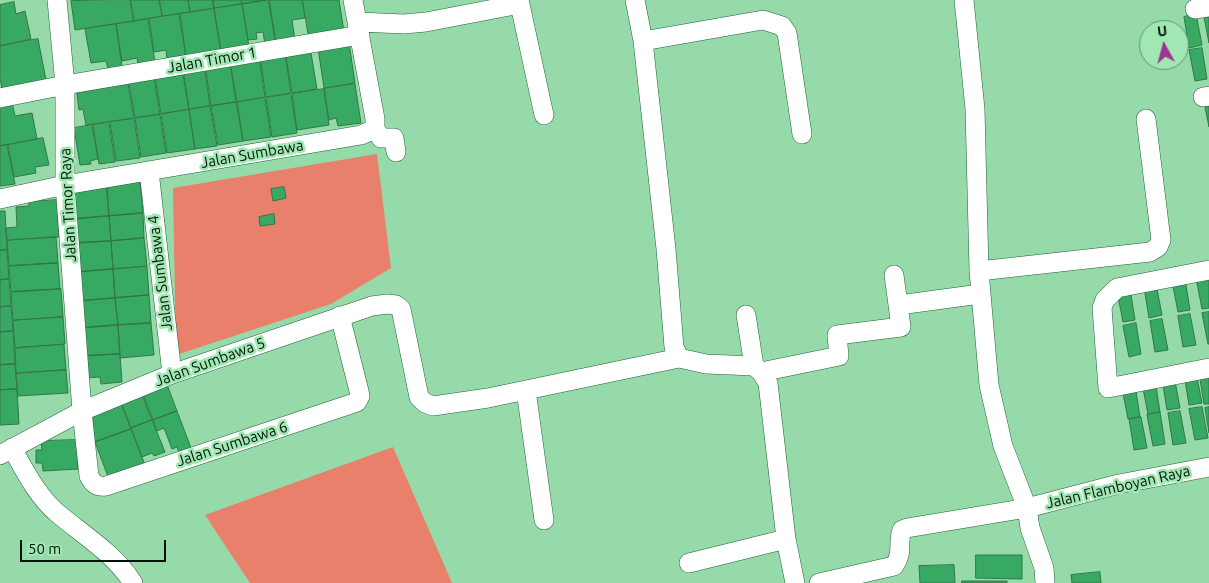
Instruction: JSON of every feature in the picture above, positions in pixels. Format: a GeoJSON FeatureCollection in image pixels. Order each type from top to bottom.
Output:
{"type":"FeatureCollection","features":[{"type":"Feature","properties":{"kind":"street","name":"Jalan Timor Raya"},"geometry":{"type":"LineString","coordinates":[[57,0],[65,86],[65,185],[82,411]]}},
{"type":"Feature","properties":{"kind":"street"},"geometry":{"type":"LineString","coordinates":[[354,0],[375,129],[382,138],[394,138],[396,152]]}},
{"type":"Feature","properties":{"kind":"street"},"geometry":{"type":"LineString","coordinates":[[635,0],[643,41],[666,249],[674,347],[679,358]]}},
{"type":"Feature","properties":{"kind":"street"},"geometry":{"type":"LineString","coordinates":[[964,0],[975,110],[978,271],[989,386],[1003,446],[1027,508],[1030,528],[1044,568],[1046,583]]}},
{"type":"Feature","properties":{"kind":"street","name":"Jalan Timor 1"},"geometry":{"type":"LineString","coordinates":[[0,98],[359,29],[419,23],[520,2]]}},
{"type":"Feature","properties":{"kind":"street"},"geometry":{"type":"LineString","coordinates":[[520,2],[544,115]]}},
{"type":"Feature","properties":{"kind":"street"},"geometry":{"type":"LineString","coordinates":[[643,41],[763,20],[782,26],[787,33],[802,134]]}},
{"type":"Feature","properties":{"kind":"street"},"geometry":{"type":"LineString","coordinates":[[978,271],[1150,252],[1158,247],[1161,240],[1146,120]]}},
{"type":"Feature","properties":{"kind":"street","name":"Jalan Sumbawa"},"geometry":{"type":"LineString","coordinates":[[0,199],[65,185],[360,135],[375,129]]}},
{"type":"Feature","properties":{"kind":"street","name":"Jalan Sumbawa 4"},"geometry":{"type":"LineString","coordinates":[[149,172],[172,374]]}},
{"type":"Feature","properties":{"kind":"street"},"geometry":{"type":"LineString","coordinates":[[1209,270],[1125,285],[1110,292],[1104,300],[1102,308],[1108,388],[1209,368]]}},
{"type":"Feature","properties":{"kind":"street"},"geometry":{"type":"LineString","coordinates":[[544,520],[526,390],[679,358],[706,364],[758,369],[839,356],[837,335],[901,327],[894,275]]}},
{"type":"Feature","properties":{"kind":"street"},"geometry":{"type":"LineString","coordinates":[[898,305],[980,294]]}},
{"type":"Feature","properties":{"kind":"street","name":"Jalan Sumbawa 5"},"geometry":{"type":"LineString","coordinates":[[6,451],[82,411],[172,374],[340,316],[372,306],[387,304],[396,305],[402,309],[420,397],[425,403],[433,406],[526,390]]}},
{"type":"Feature","properties":{"kind":"street"},"geometry":{"type":"LineString","coordinates":[[746,315],[758,369],[768,383],[786,539],[795,583]]}},
{"type":"Feature","properties":{"kind":"street","name":"Jalan Sumbawa 6"},"geometry":{"type":"LineString","coordinates":[[82,411],[89,476],[92,483],[106,486],[358,402],[359,391],[340,316]]}},
{"type":"Feature","properties":{"kind":"street"},"geometry":{"type":"LineString","coordinates":[[6,451],[39,494],[56,511],[109,554],[126,571],[133,583]]}},
{"type":"Feature","properties":{"kind":"street","name":"Jalan Flamboyan Raya"},"geometry":{"type":"LineString","coordinates":[[819,583],[894,566],[899,559],[901,550],[900,536],[902,530],[907,528],[1027,508],[1119,484],[1209,467]]}},
{"type":"Feature","properties":{"kind":"street"},"geometry":{"type":"LineString","coordinates":[[689,563],[786,539]]}},
{"type":"Feature","properties":{"kind":"shaded area"},"geometry":{"type":"Polygon","coordinates":[[[377,154],[391,268],[331,304],[176,355],[173,188],[377,154]]]}},
{"type":"Feature","properties":{"kind":"shaded area"},"geometry":{"type":"Polygon","coordinates":[[[393,447],[452,583],[250,583],[205,515],[393,447]]]}},
{"type":"Feature","properties":{"kind":"building"},"geometry":{"type":"Polygon","coordinates":[[[130,0],[134,21],[75,30],[71,1],[130,0]]]}},
{"type":"Feature","properties":{"kind":"building"},"geometry":{"type":"Polygon","coordinates":[[[131,0],[159,0],[162,16],[134,21],[131,0]]]}},
{"type":"Feature","properties":{"kind":"building"},"geometry":{"type":"Polygon","coordinates":[[[160,0],[188,0],[190,12],[163,16],[160,0]]]}},
{"type":"Feature","properties":{"kind":"building"},"geometry":{"type":"Polygon","coordinates":[[[189,0],[213,0],[214,8],[190,12],[189,0]]]}},
{"type":"Feature","properties":{"kind":"building"},"geometry":{"type":"Polygon","coordinates":[[[213,0],[241,0],[242,4],[214,8],[213,0]]]}},
{"type":"Feature","properties":{"kind":"building"},"geometry":{"type":"Polygon","coordinates":[[[242,0],[267,0],[242,4],[242,0]]]}},
{"type":"Feature","properties":{"kind":"building"},"geometry":{"type":"Polygon","coordinates":[[[269,0],[276,43],[265,45],[263,32],[256,33],[257,39],[248,40],[242,4],[269,0]]]}},
{"type":"Feature","properties":{"kind":"building"},"geometry":{"type":"Polygon","coordinates":[[[269,0],[302,0],[305,18],[292,20],[295,40],[276,43],[269,0]]]}},
{"type":"Feature","properties":{"kind":"building"},"geometry":{"type":"Polygon","coordinates":[[[303,0],[339,0],[344,32],[309,38],[303,0]]]}},
{"type":"Feature","properties":{"kind":"building"},"geometry":{"type":"Polygon","coordinates":[[[14,2],[16,14],[25,11],[31,39],[0,46],[0,5],[14,2]]]}},
{"type":"Feature","properties":{"kind":"building"},"geometry":{"type":"Polygon","coordinates":[[[242,4],[249,47],[221,52],[214,9],[242,4]]]}},
{"type":"Feature","properties":{"kind":"building"},"geometry":{"type":"Polygon","coordinates":[[[214,9],[221,52],[186,57],[180,14],[214,9]]]}},
{"type":"Feature","properties":{"kind":"building"},"geometry":{"type":"Polygon","coordinates":[[[1209,11],[1209,43],[1203,12],[1209,11]]]}},
{"type":"Feature","properties":{"kind":"building"},"geometry":{"type":"Polygon","coordinates":[[[179,14],[186,57],[167,60],[166,50],[154,52],[149,19],[179,14]]]}},
{"type":"Feature","properties":{"kind":"building"},"geometry":{"type":"Polygon","coordinates":[[[1196,14],[1202,45],[1189,48],[1189,20],[1184,20],[1184,17],[1196,14]]]}},
{"type":"Feature","properties":{"kind":"building"},"geometry":{"type":"Polygon","coordinates":[[[148,19],[155,62],[138,65],[137,58],[122,61],[116,24],[148,19]]]}},
{"type":"Feature","properties":{"kind":"building"},"geometry":{"type":"Polygon","coordinates":[[[116,24],[122,67],[108,69],[106,61],[91,63],[85,29],[116,24]]]}},
{"type":"Feature","properties":{"kind":"building"},"geometry":{"type":"Polygon","coordinates":[[[38,39],[46,80],[2,89],[0,46],[38,39]]]}},
{"type":"Feature","properties":{"kind":"building"},"geometry":{"type":"Polygon","coordinates":[[[349,43],[355,83],[324,88],[318,48],[349,43]]]}},
{"type":"Feature","properties":{"kind":"building"},"geometry":{"type":"Polygon","coordinates":[[[1202,48],[1207,79],[1195,81],[1189,50],[1202,48]]]}},
{"type":"Feature","properties":{"kind":"building"},"geometry":{"type":"Polygon","coordinates":[[[285,53],[291,93],[266,97],[260,57],[285,53]]]}},
{"type":"Feature","properties":{"kind":"building"},"geometry":{"type":"Polygon","coordinates":[[[311,53],[317,89],[292,93],[286,57],[311,53]]]}},
{"type":"Feature","properties":{"kind":"building"},"geometry":{"type":"Polygon","coordinates":[[[259,57],[265,97],[237,102],[230,62],[259,57]]]}},
{"type":"Feature","properties":{"kind":"building"},"geometry":{"type":"Polygon","coordinates":[[[230,62],[236,102],[211,106],[205,65],[230,62]]]}},
{"type":"Feature","properties":{"kind":"building"},"geometry":{"type":"Polygon","coordinates":[[[204,65],[210,106],[189,109],[183,69],[204,65]]]}},
{"type":"Feature","properties":{"kind":"building"},"geometry":{"type":"Polygon","coordinates":[[[182,69],[189,109],[161,114],[155,78],[182,69]]]}},
{"type":"Feature","properties":{"kind":"building"},"geometry":{"type":"Polygon","coordinates":[[[127,78],[134,118],[86,125],[83,109],[79,110],[76,86],[127,78]]]}},
{"type":"Feature","properties":{"kind":"building"},"geometry":{"type":"Polygon","coordinates":[[[154,78],[160,114],[135,118],[129,83],[154,78]]]}},
{"type":"Feature","properties":{"kind":"building"},"geometry":{"type":"Polygon","coordinates":[[[355,84],[361,123],[338,126],[336,118],[329,120],[324,89],[355,84]]]}},
{"type":"Feature","properties":{"kind":"building"},"geometry":{"type":"Polygon","coordinates":[[[324,89],[329,125],[297,130],[292,94],[324,89]]]}},
{"type":"Feature","properties":{"kind":"building"},"geometry":{"type":"Polygon","coordinates":[[[291,94],[297,133],[272,137],[266,98],[291,94]]]}},
{"type":"Feature","properties":{"kind":"building"},"geometry":{"type":"Polygon","coordinates":[[[265,98],[271,137],[243,141],[237,102],[265,98]]]}},
{"type":"Feature","properties":{"kind":"building"},"geometry":{"type":"Polygon","coordinates":[[[1209,101],[1209,127],[1204,102],[1209,101]]]}},
{"type":"Feature","properties":{"kind":"building"},"geometry":{"type":"Polygon","coordinates":[[[12,102],[15,116],[32,113],[37,139],[0,146],[0,105],[12,102]]]}},
{"type":"Feature","properties":{"kind":"building"},"geometry":{"type":"Polygon","coordinates":[[[236,102],[243,141],[218,145],[211,106],[236,102]]]}},
{"type":"Feature","properties":{"kind":"building"},"geometry":{"type":"Polygon","coordinates":[[[210,106],[217,146],[195,149],[189,110],[210,106]]]}},
{"type":"Feature","properties":{"kind":"building"},"geometry":{"type":"Polygon","coordinates":[[[189,110],[195,149],[167,153],[161,114],[189,110]]]}},
{"type":"Feature","properties":{"kind":"building"},"geometry":{"type":"Polygon","coordinates":[[[160,115],[166,153],[141,157],[135,118],[160,115]]]}},
{"type":"Feature","properties":{"kind":"building"},"geometry":{"type":"Polygon","coordinates":[[[134,119],[140,158],[116,161],[110,122],[134,119]]]}},
{"type":"Feature","properties":{"kind":"building"},"geometry":{"type":"Polygon","coordinates":[[[109,123],[115,162],[99,164],[93,125],[109,123]]]}},
{"type":"Feature","properties":{"kind":"building"},"geometry":{"type":"Polygon","coordinates":[[[92,125],[98,159],[90,161],[91,164],[80,165],[74,128],[92,125]]]}},
{"type":"Feature","properties":{"kind":"building"},"geometry":{"type":"Polygon","coordinates":[[[43,138],[49,165],[35,167],[36,173],[14,177],[8,145],[43,138]]]}},
{"type":"Feature","properties":{"kind":"building"},"geometry":{"type":"Polygon","coordinates":[[[7,145],[15,184],[0,186],[0,146],[7,145]]]}},
{"type":"Feature","properties":{"kind":"building"},"geometry":{"type":"Polygon","coordinates":[[[140,181],[143,213],[109,216],[107,183],[140,181]]]}},
{"type":"Feature","properties":{"kind":"building"},"geometry":{"type":"Polygon","coordinates":[[[106,183],[109,216],[73,219],[71,186],[106,183]]]}},
{"type":"Feature","properties":{"kind":"building"},"geometry":{"type":"Polygon","coordinates":[[[284,187],[286,198],[273,201],[271,189],[284,187]]]}},
{"type":"Feature","properties":{"kind":"building"},"geometry":{"type":"Polygon","coordinates":[[[57,200],[59,237],[7,240],[6,228],[17,227],[16,207],[29,206],[29,202],[57,200]]]}},
{"type":"Feature","properties":{"kind":"building"},"geometry":{"type":"Polygon","coordinates":[[[0,211],[5,211],[7,250],[0,250],[0,211]]]}},
{"type":"Feature","properties":{"kind":"building"},"geometry":{"type":"Polygon","coordinates":[[[143,213],[144,238],[111,241],[109,216],[143,213]]]}},
{"type":"Feature","properties":{"kind":"building"},"geometry":{"type":"Polygon","coordinates":[[[274,214],[275,224],[260,226],[259,217],[274,214]]]}},
{"type":"Feature","properties":{"kind":"building"},"geometry":{"type":"Polygon","coordinates":[[[109,216],[111,241],[76,243],[73,219],[109,216]]]}},
{"type":"Feature","properties":{"kind":"building"},"geometry":{"type":"Polygon","coordinates":[[[56,237],[58,263],[9,266],[7,241],[56,237]]]}},
{"type":"Feature","properties":{"kind":"building"},"geometry":{"type":"Polygon","coordinates":[[[144,238],[147,266],[113,269],[111,241],[144,238]]]}},
{"type":"Feature","properties":{"kind":"building"},"geometry":{"type":"Polygon","coordinates":[[[111,241],[113,269],[78,272],[76,243],[111,241]]]}},
{"type":"Feature","properties":{"kind":"building"},"geometry":{"type":"Polygon","coordinates":[[[0,250],[7,250],[9,279],[0,280],[0,250]]]}},
{"type":"Feature","properties":{"kind":"building"},"geometry":{"type":"Polygon","coordinates":[[[58,263],[60,289],[11,292],[9,266],[58,263]]]}},
{"type":"Feature","properties":{"kind":"building"},"geometry":{"type":"Polygon","coordinates":[[[147,267],[149,295],[115,298],[113,269],[147,267]]]}},
{"type":"Feature","properties":{"kind":"building"},"geometry":{"type":"Polygon","coordinates":[[[113,269],[115,298],[80,301],[78,272],[113,269]]]}},
{"type":"Feature","properties":{"kind":"building"},"geometry":{"type":"Polygon","coordinates":[[[1209,276],[1209,308],[1202,309],[1196,278],[1209,276]]]}},
{"type":"Feature","properties":{"kind":"building"},"geometry":{"type":"Polygon","coordinates":[[[9,279],[11,306],[0,307],[0,280],[9,279]]]}},
{"type":"Feature","properties":{"kind":"building"},"geometry":{"type":"Polygon","coordinates":[[[1185,279],[1190,310],[1178,312],[1172,281],[1185,279]]]}},
{"type":"Feature","properties":{"kind":"building"},"geometry":{"type":"Polygon","coordinates":[[[1156,284],[1162,315],[1149,318],[1144,287],[1156,284]]]}},
{"type":"Feature","properties":{"kind":"building"},"geometry":{"type":"Polygon","coordinates":[[[61,289],[63,317],[13,320],[11,292],[61,289]]]}},
{"type":"Feature","properties":{"kind":"building"},"geometry":{"type":"Polygon","coordinates":[[[1130,289],[1135,320],[1123,322],[1117,291],[1130,289]]]}},
{"type":"Feature","properties":{"kind":"building"},"geometry":{"type":"Polygon","coordinates":[[[149,295],[151,323],[118,325],[115,298],[149,295]]]}},
{"type":"Feature","properties":{"kind":"building"},"geometry":{"type":"Polygon","coordinates":[[[115,298],[118,325],[82,328],[80,301],[115,298]]]}},
{"type":"Feature","properties":{"kind":"building"},"geometry":{"type":"Polygon","coordinates":[[[11,306],[13,331],[0,332],[0,307],[11,306]]]}},
{"type":"Feature","properties":{"kind":"building"},"geometry":{"type":"Polygon","coordinates":[[[1209,312],[1209,344],[1208,344],[1202,313],[1209,312]]]}},
{"type":"Feature","properties":{"kind":"building"},"geometry":{"type":"Polygon","coordinates":[[[1190,314],[1196,345],[1183,347],[1178,316],[1190,314]]]}},
{"type":"Feature","properties":{"kind":"building"},"geometry":{"type":"Polygon","coordinates":[[[63,317],[65,344],[15,348],[13,321],[63,317]]]}},
{"type":"Feature","properties":{"kind":"building"},"geometry":{"type":"Polygon","coordinates":[[[1162,319],[1168,350],[1155,352],[1150,321],[1162,319]]]}},
{"type":"Feature","properties":{"kind":"building"},"geometry":{"type":"Polygon","coordinates":[[[151,323],[154,355],[120,358],[118,325],[151,323]]]}},
{"type":"Feature","properties":{"kind":"building"},"geometry":{"type":"Polygon","coordinates":[[[1136,323],[1141,354],[1129,357],[1123,326],[1136,323]]]}},
{"type":"Feature","properties":{"kind":"building"},"geometry":{"type":"Polygon","coordinates":[[[118,325],[120,354],[84,356],[82,328],[118,325]]]}},
{"type":"Feature","properties":{"kind":"building"},"geometry":{"type":"Polygon","coordinates":[[[13,331],[15,364],[0,365],[0,332],[13,331]]]}},
{"type":"Feature","properties":{"kind":"building"},"geometry":{"type":"Polygon","coordinates":[[[64,345],[66,370],[16,373],[15,348],[64,345]]]}},
{"type":"Feature","properties":{"kind":"building"},"geometry":{"type":"Polygon","coordinates":[[[120,354],[122,382],[101,384],[100,377],[86,378],[84,356],[120,354]]]}},
{"type":"Feature","properties":{"kind":"building"},"geometry":{"type":"Polygon","coordinates":[[[15,364],[17,389],[0,390],[0,365],[15,364]]]}},
{"type":"Feature","properties":{"kind":"building"},"geometry":{"type":"Polygon","coordinates":[[[66,370],[68,393],[18,396],[16,374],[66,370]]]}},
{"type":"Feature","properties":{"kind":"building"},"geometry":{"type":"Polygon","coordinates":[[[1196,372],[1202,403],[1189,405],[1184,374],[1196,372]]]}},
{"type":"Feature","properties":{"kind":"building"},"geometry":{"type":"Polygon","coordinates":[[[1209,372],[1209,404],[1204,404],[1199,373],[1209,372]]]}},
{"type":"Feature","properties":{"kind":"building"},"geometry":{"type":"Polygon","coordinates":[[[1174,376],[1180,408],[1167,410],[1162,379],[1174,376]]]}},
{"type":"Feature","properties":{"kind":"building"},"geometry":{"type":"Polygon","coordinates":[[[1155,380],[1160,412],[1148,414],[1142,383],[1155,380]]]}},
{"type":"Feature","properties":{"kind":"building"},"geometry":{"type":"Polygon","coordinates":[[[166,382],[177,411],[153,420],[142,392],[166,382]]]}},
{"type":"Feature","properties":{"kind":"building"},"geometry":{"type":"Polygon","coordinates":[[[1135,385],[1140,417],[1128,419],[1122,388],[1135,385]]]}},
{"type":"Feature","properties":{"kind":"building"},"geometry":{"type":"Polygon","coordinates":[[[17,389],[19,424],[0,425],[0,390],[17,389]]]}},
{"type":"Feature","properties":{"kind":"building"},"geometry":{"type":"Polygon","coordinates":[[[141,392],[152,420],[131,428],[120,400],[141,392]]]}},
{"type":"Feature","properties":{"kind":"building"},"geometry":{"type":"Polygon","coordinates":[[[120,400],[131,429],[95,442],[84,413],[120,400]]]}},
{"type":"Feature","properties":{"kind":"building"},"geometry":{"type":"Polygon","coordinates":[[[1202,407],[1208,438],[1195,440],[1189,409],[1202,407]]]}},
{"type":"Feature","properties":{"kind":"building"},"geometry":{"type":"Polygon","coordinates":[[[1209,407],[1209,433],[1205,408],[1209,407]]]}},
{"type":"Feature","properties":{"kind":"building"},"geometry":{"type":"Polygon","coordinates":[[[177,411],[191,448],[179,453],[177,447],[172,449],[164,428],[157,431],[153,420],[177,411]]]}},
{"type":"Feature","properties":{"kind":"building"},"geometry":{"type":"Polygon","coordinates":[[[1180,411],[1186,443],[1173,445],[1168,413],[1180,411]]]}},
{"type":"Feature","properties":{"kind":"building"},"geometry":{"type":"Polygon","coordinates":[[[1160,412],[1165,444],[1153,446],[1147,415],[1160,412]]]}},
{"type":"Feature","properties":{"kind":"building"},"geometry":{"type":"Polygon","coordinates":[[[1141,417],[1147,448],[1134,450],[1129,419],[1141,417]]]}},
{"type":"Feature","properties":{"kind":"building"},"geometry":{"type":"Polygon","coordinates":[[[152,420],[165,452],[154,456],[152,453],[142,457],[131,428],[152,420]]]}},
{"type":"Feature","properties":{"kind":"building"},"geometry":{"type":"Polygon","coordinates":[[[131,429],[145,465],[109,479],[95,442],[131,429]]]}},
{"type":"Feature","properties":{"kind":"building"},"geometry":{"type":"Polygon","coordinates":[[[77,440],[78,469],[43,471],[42,463],[36,463],[36,450],[42,450],[41,441],[77,440]]]}},
{"type":"Feature","properties":{"kind":"building"},"geometry":{"type":"Polygon","coordinates":[[[976,555],[1022,555],[1022,579],[976,578],[976,555]]]}},
{"type":"Feature","properties":{"kind":"building"},"geometry":{"type":"Polygon","coordinates":[[[954,565],[955,583],[920,583],[919,566],[954,565]]]}},
{"type":"Feature","properties":{"kind":"building"},"geometry":{"type":"Polygon","coordinates":[[[1100,572],[1101,583],[1072,583],[1071,575],[1100,572]]]}},
{"type":"Feature","properties":{"kind":"building"},"geometry":{"type":"Polygon","coordinates":[[[962,581],[1007,581],[1007,583],[962,583],[962,581]]]}}]}
